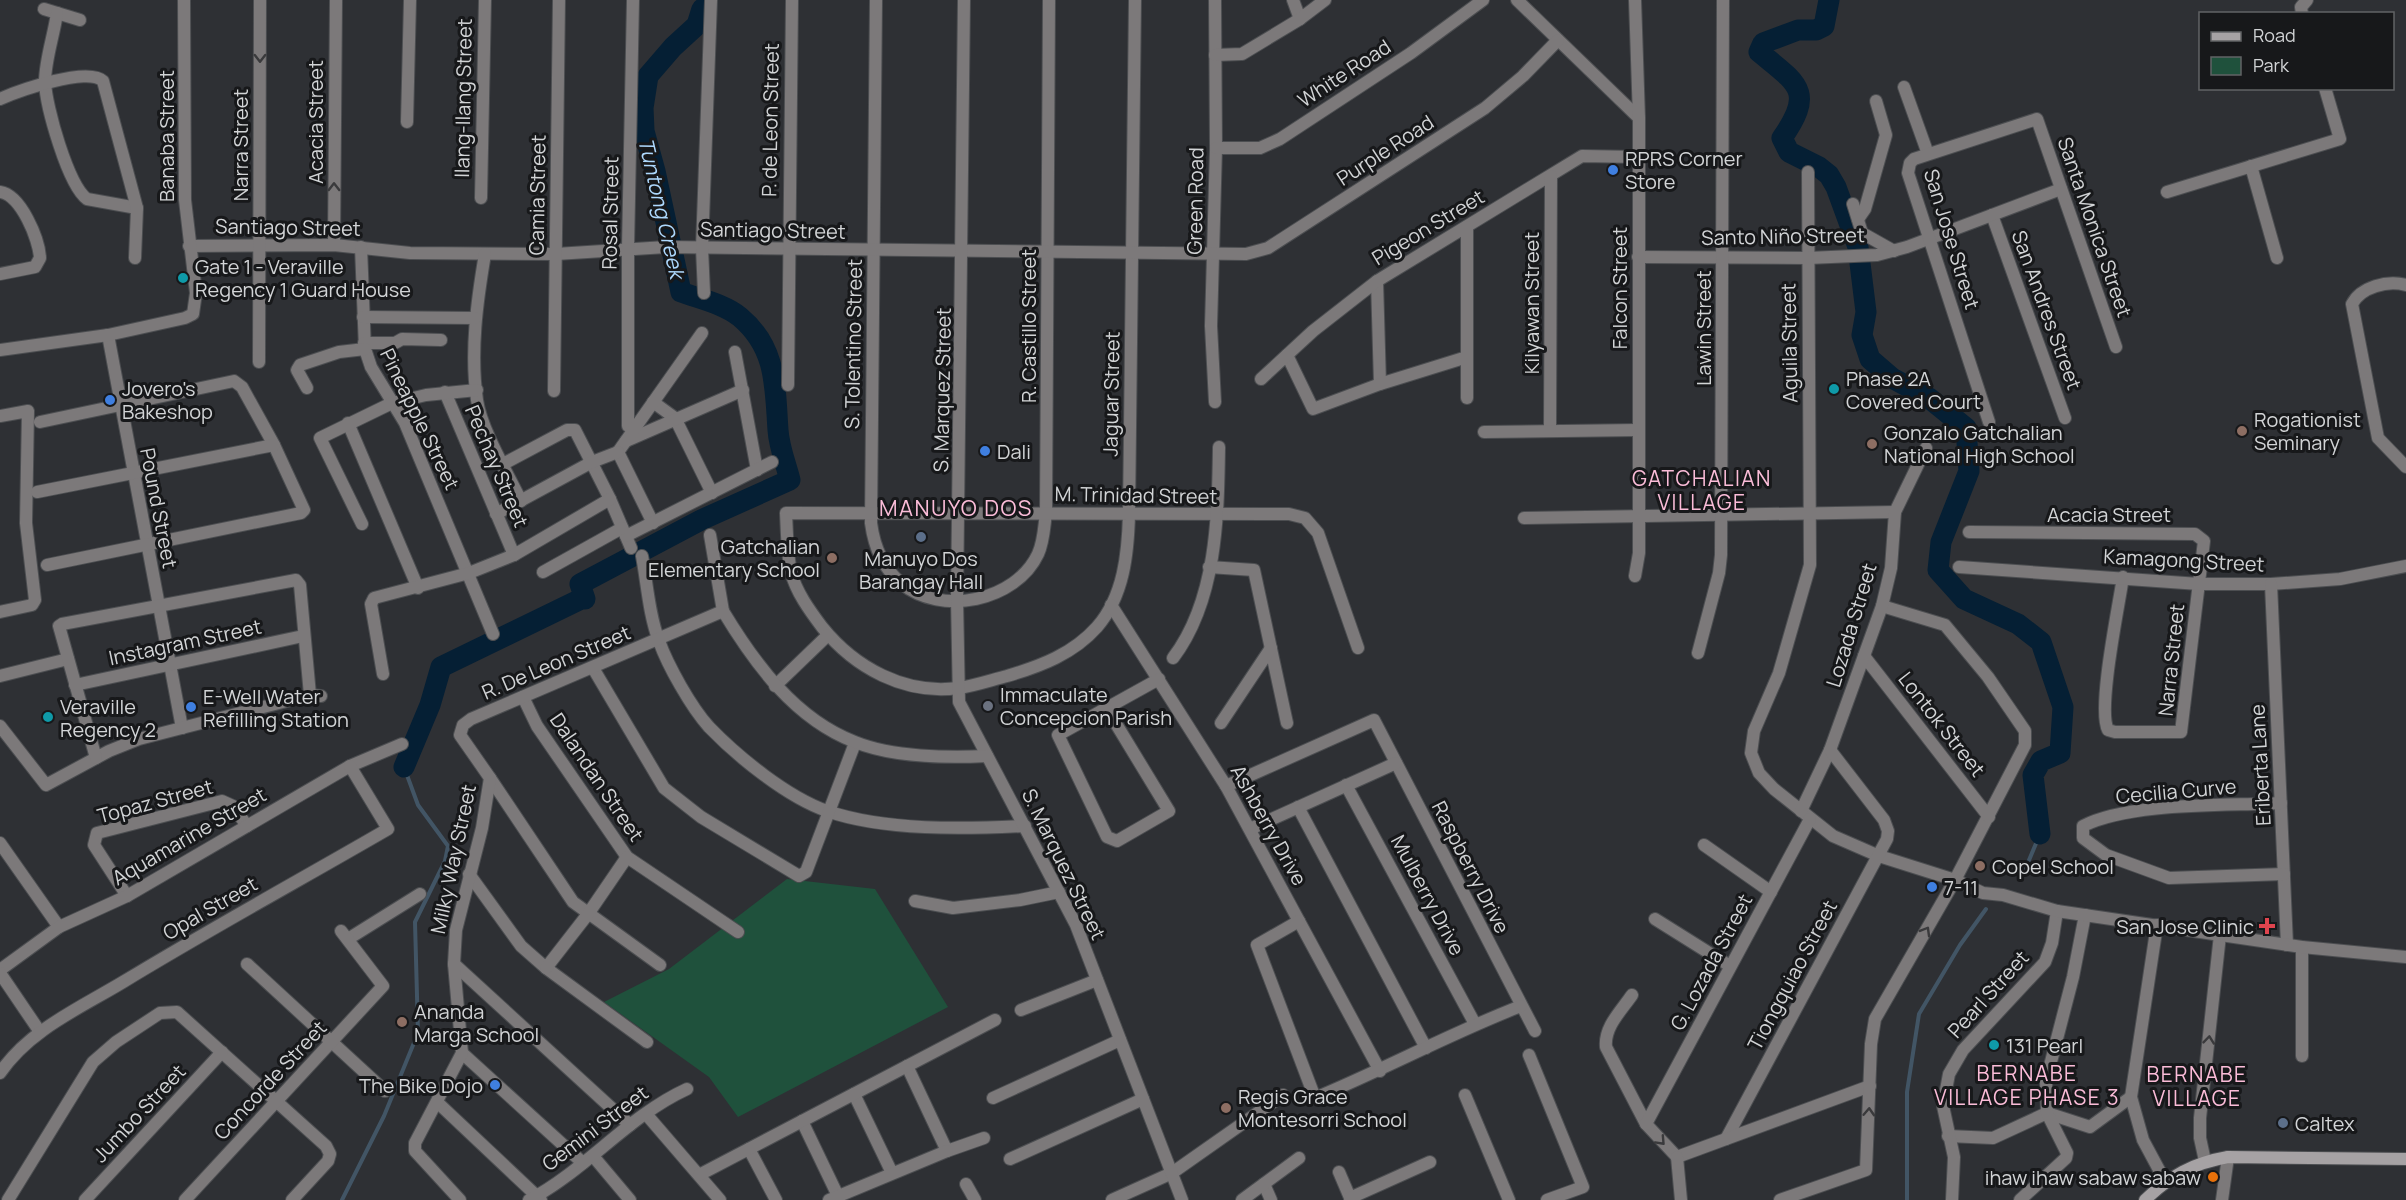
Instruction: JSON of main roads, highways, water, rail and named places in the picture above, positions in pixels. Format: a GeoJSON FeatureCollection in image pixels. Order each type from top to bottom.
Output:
{"type":"FeatureCollection","features":[{"type":"Feature","properties":{"kind":"main road"},"geometry":{"type":"LineString","coordinates":[[2145,1200],[2165,1181],[2205,1161],[2228,1157],[2406,1159]]}},
{"type":"Feature","properties":{"kind":"waterway","name":"Tuntong Creek"},"geometry":{"type":"LineString","coordinates":[[702,9],[705,0]]}},
{"type":"Feature","properties":{"kind":"waterway"},"geometry":{"type":"LineString","coordinates":[[1829,0],[1824,26],[1816,30],[1798,30],[1763,43],[1759,52],[1784,72],[1798,89],[1800,99],[1798,109],[1782,138],[1789,152],[1819,167],[1829,175],[1836,187],[1858,247],[1866,312],[1862,335],[1870,359],[1892,378],[1929,398],[1966,428],[1969,471],[1941,542],[1938,570],[1964,599],[2018,624],[2041,642],[2063,707],[2060,753],[2041,761],[2033,775],[2040,834]]}},
{"type":"Feature","properties":{"kind":"waterway","name":"Tuntong Creek"},"geometry":{"type":"LineString","coordinates":[[404,767],[430,705],[441,667],[585,599],[580,584],[701,520],[790,480],[781,449],[772,369],[761,342],[752,329],[734,312],[681,292],[644,131],[643,108],[648,76],[673,47],[697,25],[702,9]]}},
{"type":"Feature","properties":{"kind":"waterway","name":"Tuntong Creek"},"geometry":{"type":"LineString","coordinates":[[342,1200],[384,1116],[418,1033],[415,922],[445,861],[448,846],[418,805],[404,767]]}},
{"type":"Feature","properties":{"kind":"waterway"},"geometry":{"type":"LineString","coordinates":[[2024,872],[2040,834]]}},
{"type":"Feature","properties":{"kind":"waterway"},"geometry":{"type":"LineString","coordinates":[[1907,1200],[1907,1092],[1919,1014],[1960,945],[1986,909]]}},
{"type":"Feature","properties":{"kind":"place","name":"RPRS Corner Store"},"geometry":{"type":"Point","coordinates":[1613,170]}},
{"type":"Feature","properties":{"kind":"place","name":"Gate 1 - Veraville Regency 1 Guard House"},"geometry":{"type":"Point","coordinates":[183,278]}},
{"type":"Feature","properties":{"kind":"place","name":"Phase 2A Covered Court"},"geometry":{"type":"Point","coordinates":[1834,389]}},
{"type":"Feature","properties":{"kind":"place","name":"Jovero's Bakeshop"},"geometry":{"type":"Point","coordinates":[110,400]}},
{"type":"Feature","properties":{"kind":"place","name":"Rogationist Seminary"},"geometry":{"type":"Point","coordinates":[2242,431]}},
{"type":"Feature","properties":{"kind":"place","name":"Gonzalo Gatchalian National High School"},"geometry":{"type":"Point","coordinates":[1872,444]}},
{"type":"Feature","properties":{"kind":"place","name":"Dali"},"geometry":{"type":"Point","coordinates":[985,451]}},
{"type":"Feature","properties":{"kind":"place","name":"Manuyo Dos Barangay Hall"},"geometry":{"type":"Point","coordinates":[921,537]}},
{"type":"Feature","properties":{"kind":"place","name":"Gatchalian Elementary School"},"geometry":{"type":"Point","coordinates":[832,558]}},
{"type":"Feature","properties":{"kind":"place","name":"Immaculate Concepcion Parish"},"geometry":{"type":"Point","coordinates":[988,706]}},
{"type":"Feature","properties":{"kind":"place","name":"E-Well Water Refilling Station"},"geometry":{"type":"Point","coordinates":[191,707]}},
{"type":"Feature","properties":{"kind":"place","name":"Veraville Regency 2"},"geometry":{"type":"Point","coordinates":[48,717]}},
{"type":"Feature","properties":{"kind":"place","name":"Copel School"},"geometry":{"type":"Point","coordinates":[1980,866]}},
{"type":"Feature","properties":{"kind":"place","name":"7-11"},"geometry":{"type":"Point","coordinates":[1932,887]}},
{"type":"Feature","properties":{"kind":"place","name":"San Jose Clinic"},"geometry":{"type":"Point","coordinates":[2267,926]}},
{"type":"Feature","properties":{"kind":"place","name":"Ananda Marga School"},"geometry":{"type":"Point","coordinates":[402,1022]}},
{"type":"Feature","properties":{"kind":"place","name":"131 Pearl"},"geometry":{"type":"Point","coordinates":[1994,1045]}},
{"type":"Feature","properties":{"kind":"place","name":"The Bike Dojo"},"geometry":{"type":"Point","coordinates":[495,1085]}},
{"type":"Feature","properties":{"kind":"place","name":"Regis Grace Montesorri School"},"geometry":{"type":"Point","coordinates":[1226,1108]}},
{"type":"Feature","properties":{"kind":"place","name":"Caltex"},"geometry":{"type":"Point","coordinates":[2283,1123]}},
{"type":"Feature","properties":{"kind":"place","name":"ihaw ihaw sabaw sabaw"},"geometry":{"type":"Point","coordinates":[2213,1177]}},
{"type":"Feature","properties":{"kind":"district","name":"GATCHALIAN VILLAGE"},"geometry":{"type":"Point","coordinates":[1702,490]}},
{"type":"Feature","properties":{"kind":"district","name":"MANUYO DOS"},"geometry":{"type":"Point","coordinates":[956,508]}},
{"type":"Feature","properties":{"kind":"district","name":"BERNABE VILLAGE PHASE 3"},"geometry":{"type":"Point","coordinates":[2027,1085]}},
{"type":"Feature","properties":{"kind":"district","name":"BERNABE VILLAGE"},"geometry":{"type":"Point","coordinates":[2197,1086]}}]}
